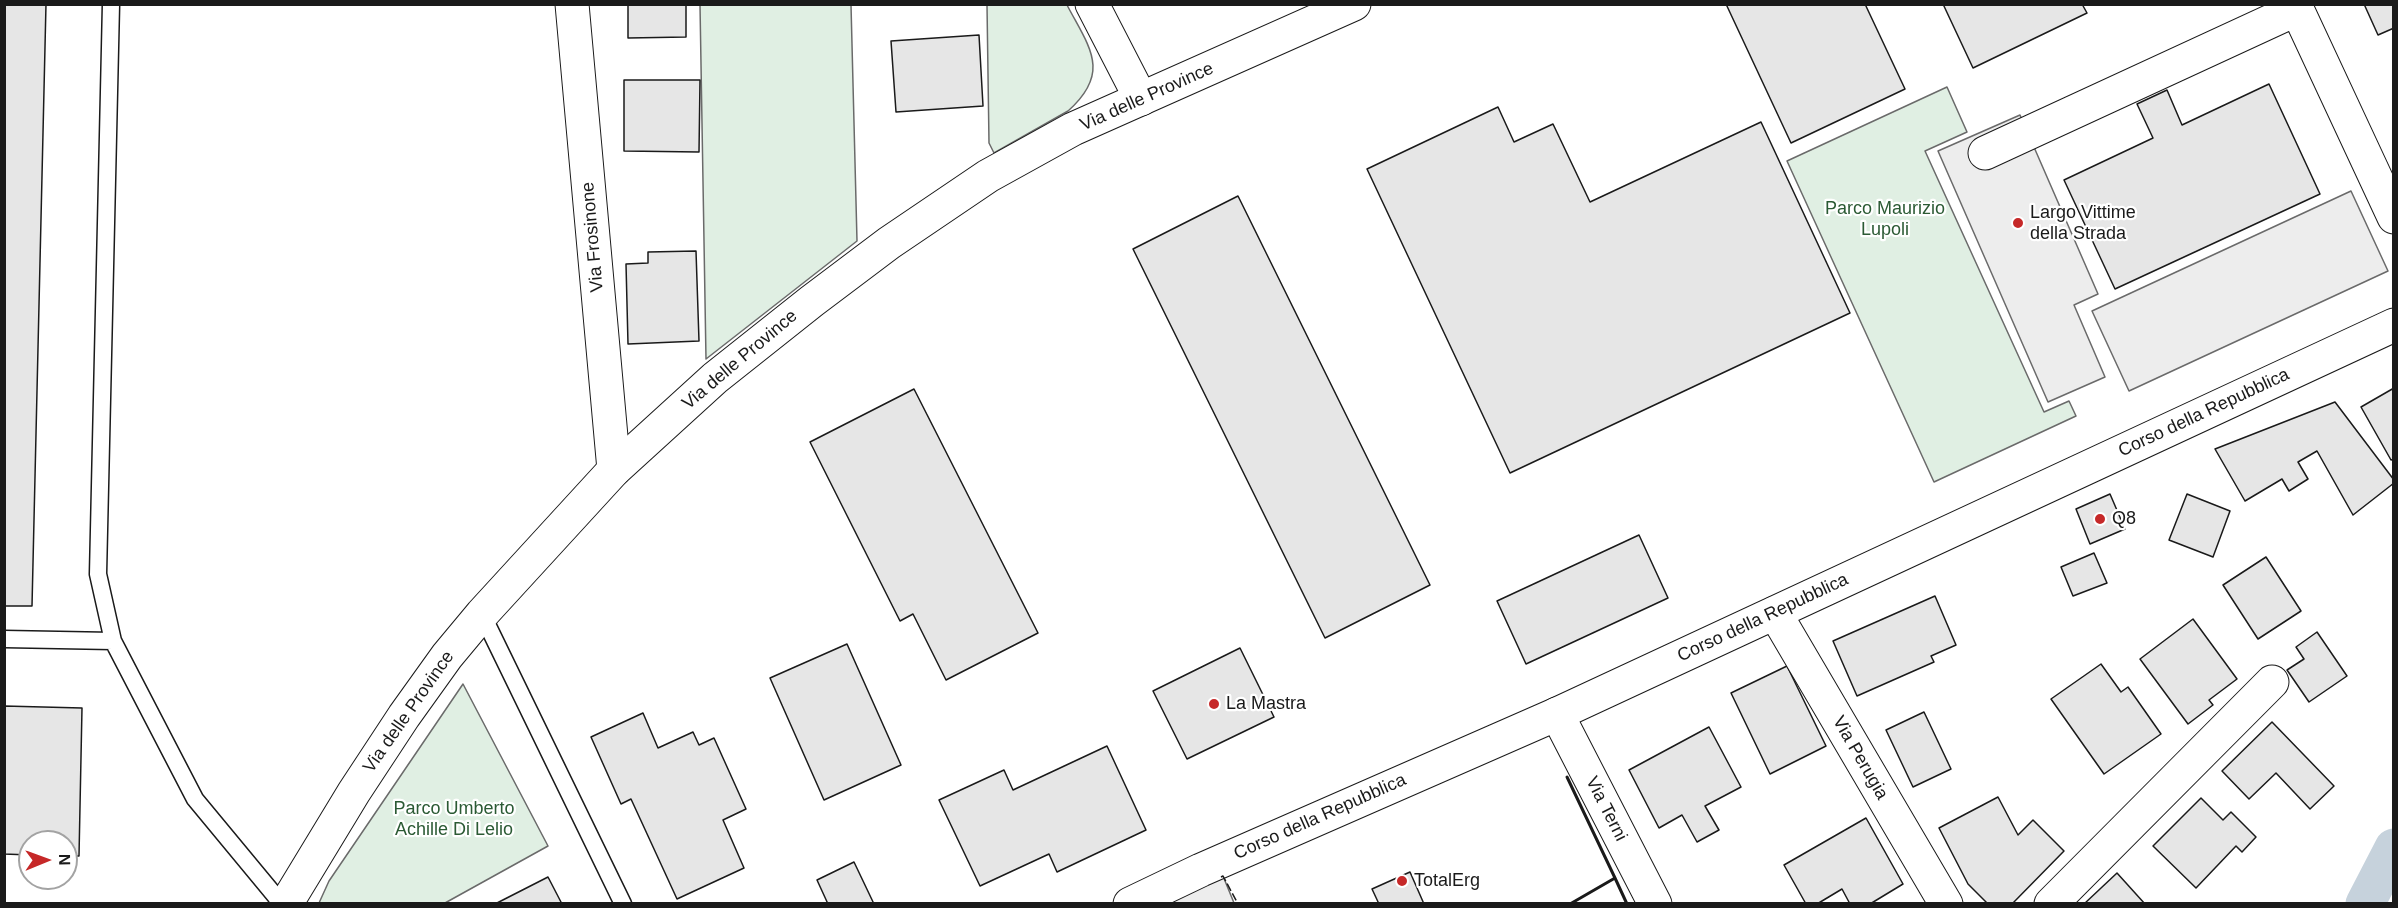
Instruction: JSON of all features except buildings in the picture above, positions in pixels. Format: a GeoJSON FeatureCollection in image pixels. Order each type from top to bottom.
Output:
{"type":"FeatureCollection","features":[{"type":"Feature","properties":{"kind":"street","name":"Via Frosinone"},"geometry":{"type":"LineString","coordinates":[[572,4],[614,470]]}},
{"type":"Feature","properties":{"kind":"street"},"geometry":{"type":"LineString","coordinates":[[1092,4],[1141,99]]}},
{"type":"Feature","properties":{"kind":"street","name":"Via delle Province"},"geometry":{"type":"LineString","coordinates":[[284,903],[404,716],[447,656],[482,614],[614,470],[756,345],[889,243],[988,176],[1029,152],[1073,129],[1354,4]]}},
{"type":"Feature","properties":{"kind":"street"},"geometry":{"type":"LineString","coordinates":[[1985,153],[2297,9],[2394,217]]}},
{"type":"Feature","properties":{"kind":"street","name":"Corso della Repubblica"},"geometry":{"type":"LineString","coordinates":[[1130,903],[1557,714],[2394,325]]}},
{"type":"Feature","properties":{"kind":"street","name":"Via Perugia"},"geometry":{"type":"LineString","coordinates":[[1775,613],[1946,903]]}},
{"type":"Feature","properties":{"kind":"street"},"geometry":{"type":"LineString","coordinates":[[2051,903],[2272,682]]}},
{"type":"Feature","properties":{"kind":"street","name":"Via Terni"},"geometry":{"type":"LineString","coordinates":[[1557,714],[1655,903]]}},
{"type":"Feature","properties":{"kind":"lane"},"geometry":{"type":"LineString","coordinates":[[111,4],[98,574],[113,641],[195,799],[284,903]]}},
{"type":"Feature","properties":{"kind":"lane"},"geometry":{"type":"LineString","coordinates":[[482,614],[622,903]]}},
{"type":"Feature","properties":{"kind":"lane"},"geometry":{"type":"LineString","coordinates":[[4,639],[113,641]]}},
{"type":"Feature","properties":{"kind":"green space"},"geometry":{"type":"Polygon","coordinates":[[[700,5],[851,5],[857,241],[706,359],[700,5]]]}},
{"type":"Feature","properties":{"kind":"green space"},"geometry":{"type":"Polygon","coordinates":[[[987,5],[1067,5],[1089,47],[1093,71],[1090,84],[1068,111],[994,153],[989,143],[987,5]]]}},
{"type":"Feature","properties":{"kind":"green space","name":"Parco Maurizio Lupoli"},"geometry":{"type":"Polygon","coordinates":[[[1947,87],[1967,132],[1925,151],[2044,412],[2069,401],[2076,416],[1934,482],[1787,161],[1947,87]]]}},
{"type":"Feature","properties":{"kind":"green space","name":"Parco Umberto Achille Di Lelio"},"geometry":{"type":"Polygon","coordinates":[[[463,684],[548,846],[445,903],[319,903],[329,881],[463,684]]]}},
{"type":"Feature","properties":{"kind":"shaded area","name":"Largo Vittime della Strada"},"geometry":{"type":"Polygon","coordinates":[[[2020,115],[2098,294],[2074,305],[2105,377],[2048,402],[1938,151],[2020,115]]]}},
{"type":"Feature","properties":{"kind":"shaded area"},"geometry":{"type":"Polygon","coordinates":[[[2351,191],[2388,271],[2129,391],[2092,311],[2351,191]]]}},
{"type":"Feature","properties":{"kind":"shaded area"},"geometry":{"type":"Polygon","coordinates":[[[1223,876],[1234,903],[1166,904],[1223,876]]]}},
{"type":"Feature","properties":{"kind":"waterway"},"geometry":{"type":"LineString","coordinates":[[2365,904],[2394,848]]}},
{"type":"Feature","properties":{"kind":"fence"},"geometry":{"type":"LineString","coordinates":[[1221,877],[1223,876],[1238,904]]}},
{"type":"Feature","properties":{"kind":"wall"},"geometry":{"type":"LineString","coordinates":[[1567,777],[1615,878],[1570,904]]}},
{"type":"Feature","properties":{"kind":"wall"},"geometry":{"type":"LineString","coordinates":[[1615,878],[1627,904]]}},
{"type":"Feature","properties":{"kind":"place","name":"Largo Vittime della Strada"},"geometry":{"type":"Point","coordinates":[2018,223]}},
{"type":"Feature","properties":{"kind":"place","name":"Q8"},"geometry":{"type":"Point","coordinates":[2100,519]}},
{"type":"Feature","properties":{"kind":"place","name":"La Mastra"},"geometry":{"type":"Point","coordinates":[1214,704]}},
{"type":"Feature","properties":{"kind":"place","name":"TotalErg"},"geometry":{"type":"Point","coordinates":[1402,881]}}]}
